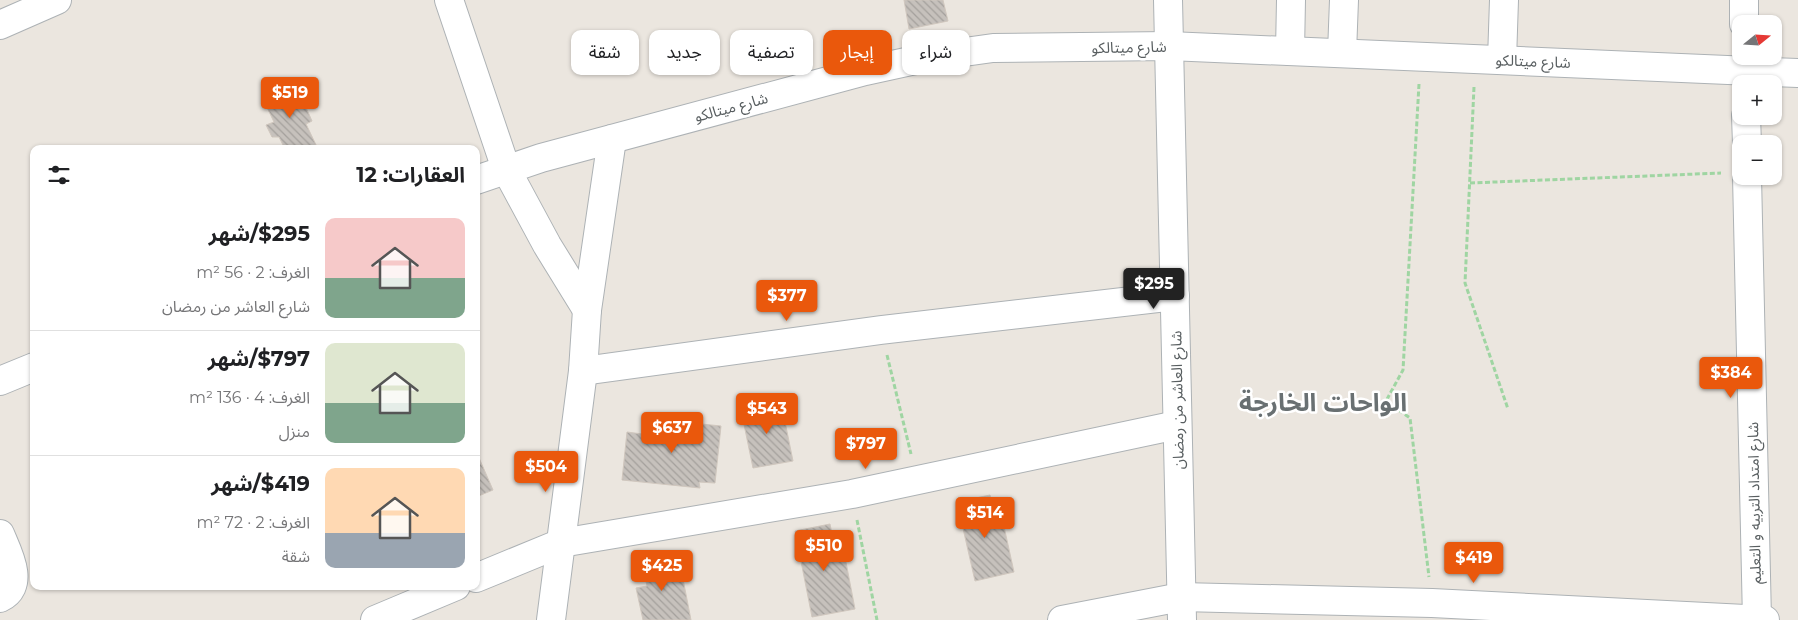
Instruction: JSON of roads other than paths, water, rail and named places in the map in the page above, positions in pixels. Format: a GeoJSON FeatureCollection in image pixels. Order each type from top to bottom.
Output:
{"type":"FeatureCollection","features":[{"type":"Feature","properties":{"kind":"street"},"geometry":{"type":"LineString","coordinates":[[0,25],[56,0]]}},
{"type":"Feature","properties":{"kind":"street"},"geometry":{"type":"LineString","coordinates":[[449,0],[506,169],[547,245],[587,310]]}},
{"type":"Feature","properties":{"kind":"street","name":"شارع العاشر من رمضان"},"geometry":{"type":"LineString","coordinates":[[1168,0],[1181,608]]}},
{"type":"Feature","properties":{"kind":"street"},"geometry":{"type":"LineString","coordinates":[[1290,51],[1291,0]]}},
{"type":"Feature","properties":{"kind":"street"},"geometry":{"type":"LineString","coordinates":[[1342,53],[1344,0]]}},
{"type":"Feature","properties":{"kind":"street"},"geometry":{"type":"LineString","coordinates":[[1502,60],[1504,0]]}},
{"type":"Feature","properties":{"kind":"street"},"geometry":{"type":"LineString","coordinates":[[1744,0],[1744,15]]}},
{"type":"Feature","properties":{"kind":"street","name":"شارع ميتالكو"},"geometry":{"type":"LineString","coordinates":[[480,179],[612,138],[866,71],[929,57],[993,48],[1169,46],[1798,73]]}},
{"type":"Feature","properties":{"kind":"street"},"geometry":{"type":"LineString","coordinates":[[551,620],[583,370],[587,310],[612,138]]}},
{"type":"Feature","properties":{"kind":"street","name":"شارع امتداد التربيه و التعليم"},"geometry":{"type":"LineString","coordinates":[[1735,185],[1757,620]]}},
{"type":"Feature","properties":{"kind":"street"},"geometry":{"type":"LineString","coordinates":[[583,370],[882,330],[1174,296]]}},
{"type":"Feature","properties":{"kind":"street"},"geometry":{"type":"LineString","coordinates":[[0,382],[30,369]]}},
{"type":"Feature","properties":{"kind":"street"},"geometry":{"type":"LineString","coordinates":[[480,576],[561,543],[852,494],[1177,425]]}},
{"type":"Feature","properties":{"kind":"street"},"geometry":{"type":"LineString","coordinates":[[0,534],[12,562],[14,580],[10,591],[0,598]]}},
{"type":"Feature","properties":{"kind":"street"},"geometry":{"type":"LineString","coordinates":[[376,620],[447,590]]}},
{"type":"Feature","properties":{"kind":"street"},"geometry":{"type":"LineString","coordinates":[[1062,620],[1181,608],[1432,603],[1765,620]]}},
{"type":"Feature","properties":{"kind":"district","name":"الواحات الخارجة"},"geometry":{"type":"Point","coordinates":[1323,402]}}]}
